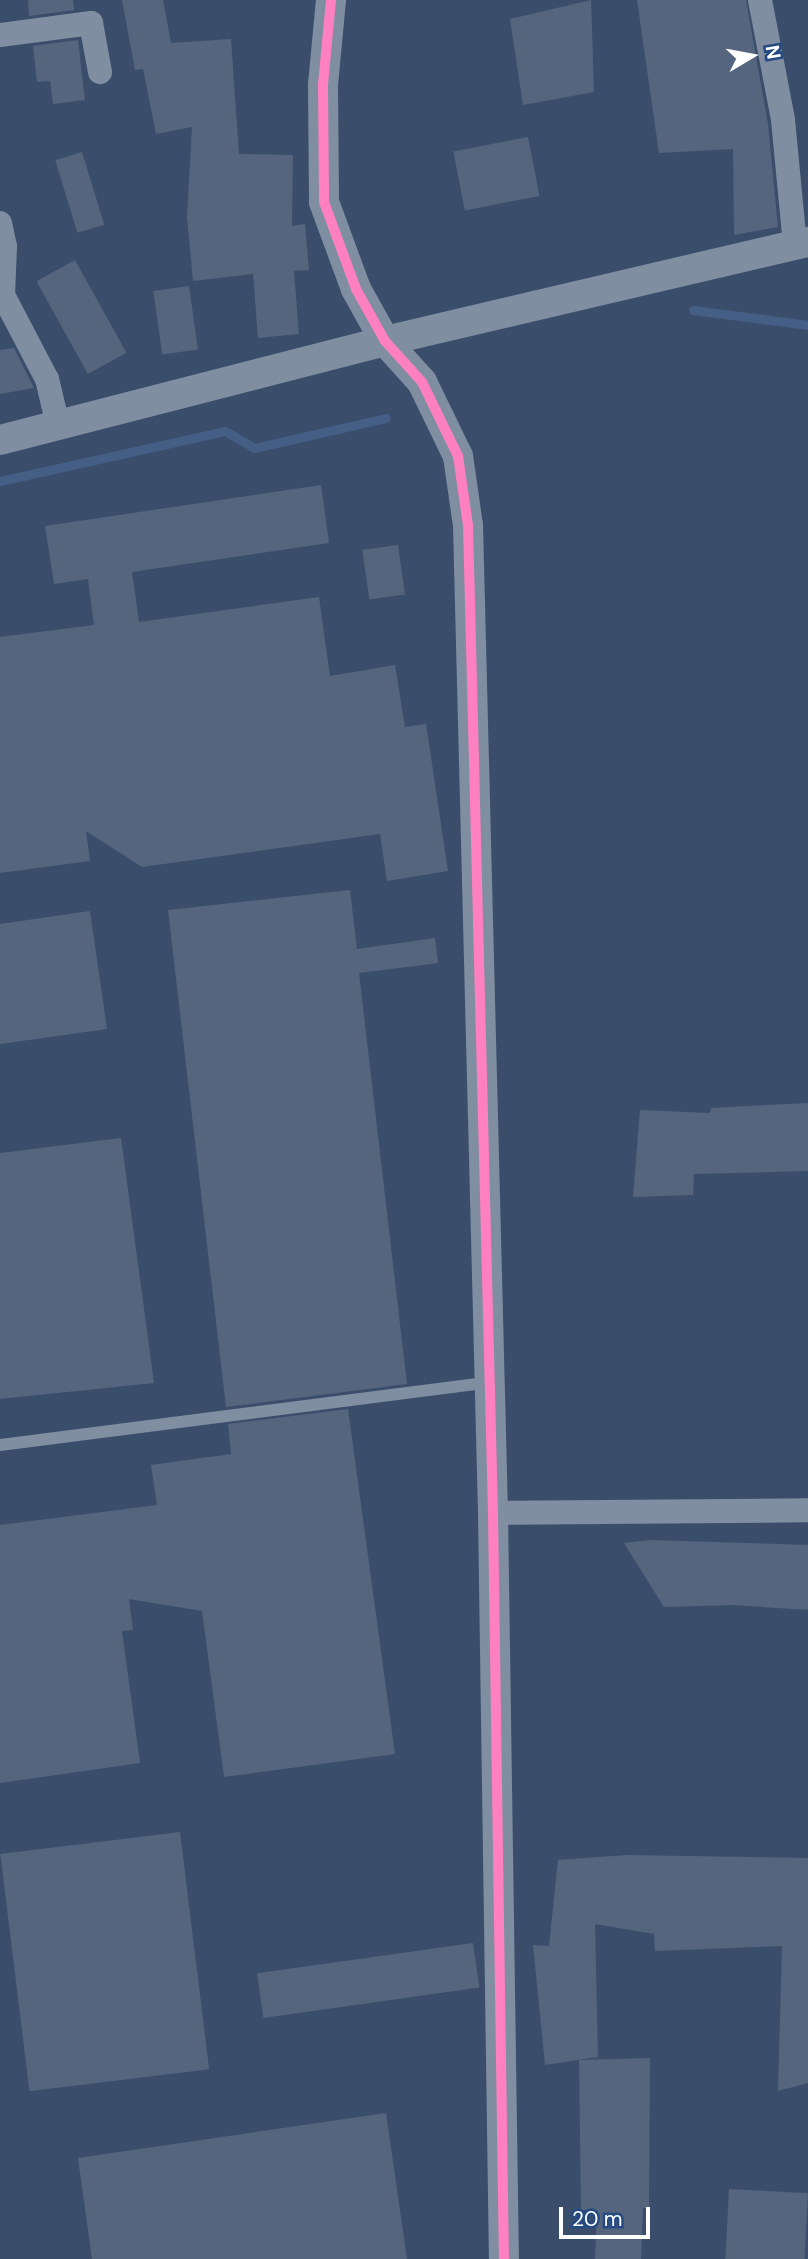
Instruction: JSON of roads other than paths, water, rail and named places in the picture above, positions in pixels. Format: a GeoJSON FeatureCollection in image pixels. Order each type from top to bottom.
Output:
{"type":"FeatureCollection","features":[{"type":"Feature","properties":{"kind":"street"},"geometry":{"type":"LineString","coordinates":[[331,0],[323,85],[324,202],[356,289],[385,341],[422,382],[458,456],[468,525],[493,1513],[504,2259]]}},
{"type":"Feature","properties":{"kind":"street"},"geometry":{"type":"LineString","coordinates":[[0,440],[385,341],[802,243],[783,120],[760,0]]}},
{"type":"Feature","properties":{"kind":"street"},"geometry":{"type":"LineString","coordinates":[[0,35],[91,23],[100,72]]}},
{"type":"Feature","properties":{"kind":"street"},"geometry":{"type":"LineString","coordinates":[[0,223],[5,246],[3,295],[47,379],[58,425]]}},
{"type":"Feature","properties":{"kind":"street"},"geometry":{"type":"LineString","coordinates":[[493,1513],[808,1510]]}},
{"type":"Feature","properties":{"kind":"lane"},"geometry":{"type":"LineString","coordinates":[[0,1445],[490,1382]]}},
{"type":"Feature","properties":{"kind":"waterway"},"geometry":{"type":"LineString","coordinates":[[693,310],[808,325]]}},
{"type":"Feature","properties":{"kind":"waterway"},"geometry":{"type":"LineString","coordinates":[[0,481],[225,431],[254,448],[386,418]]}}]}
